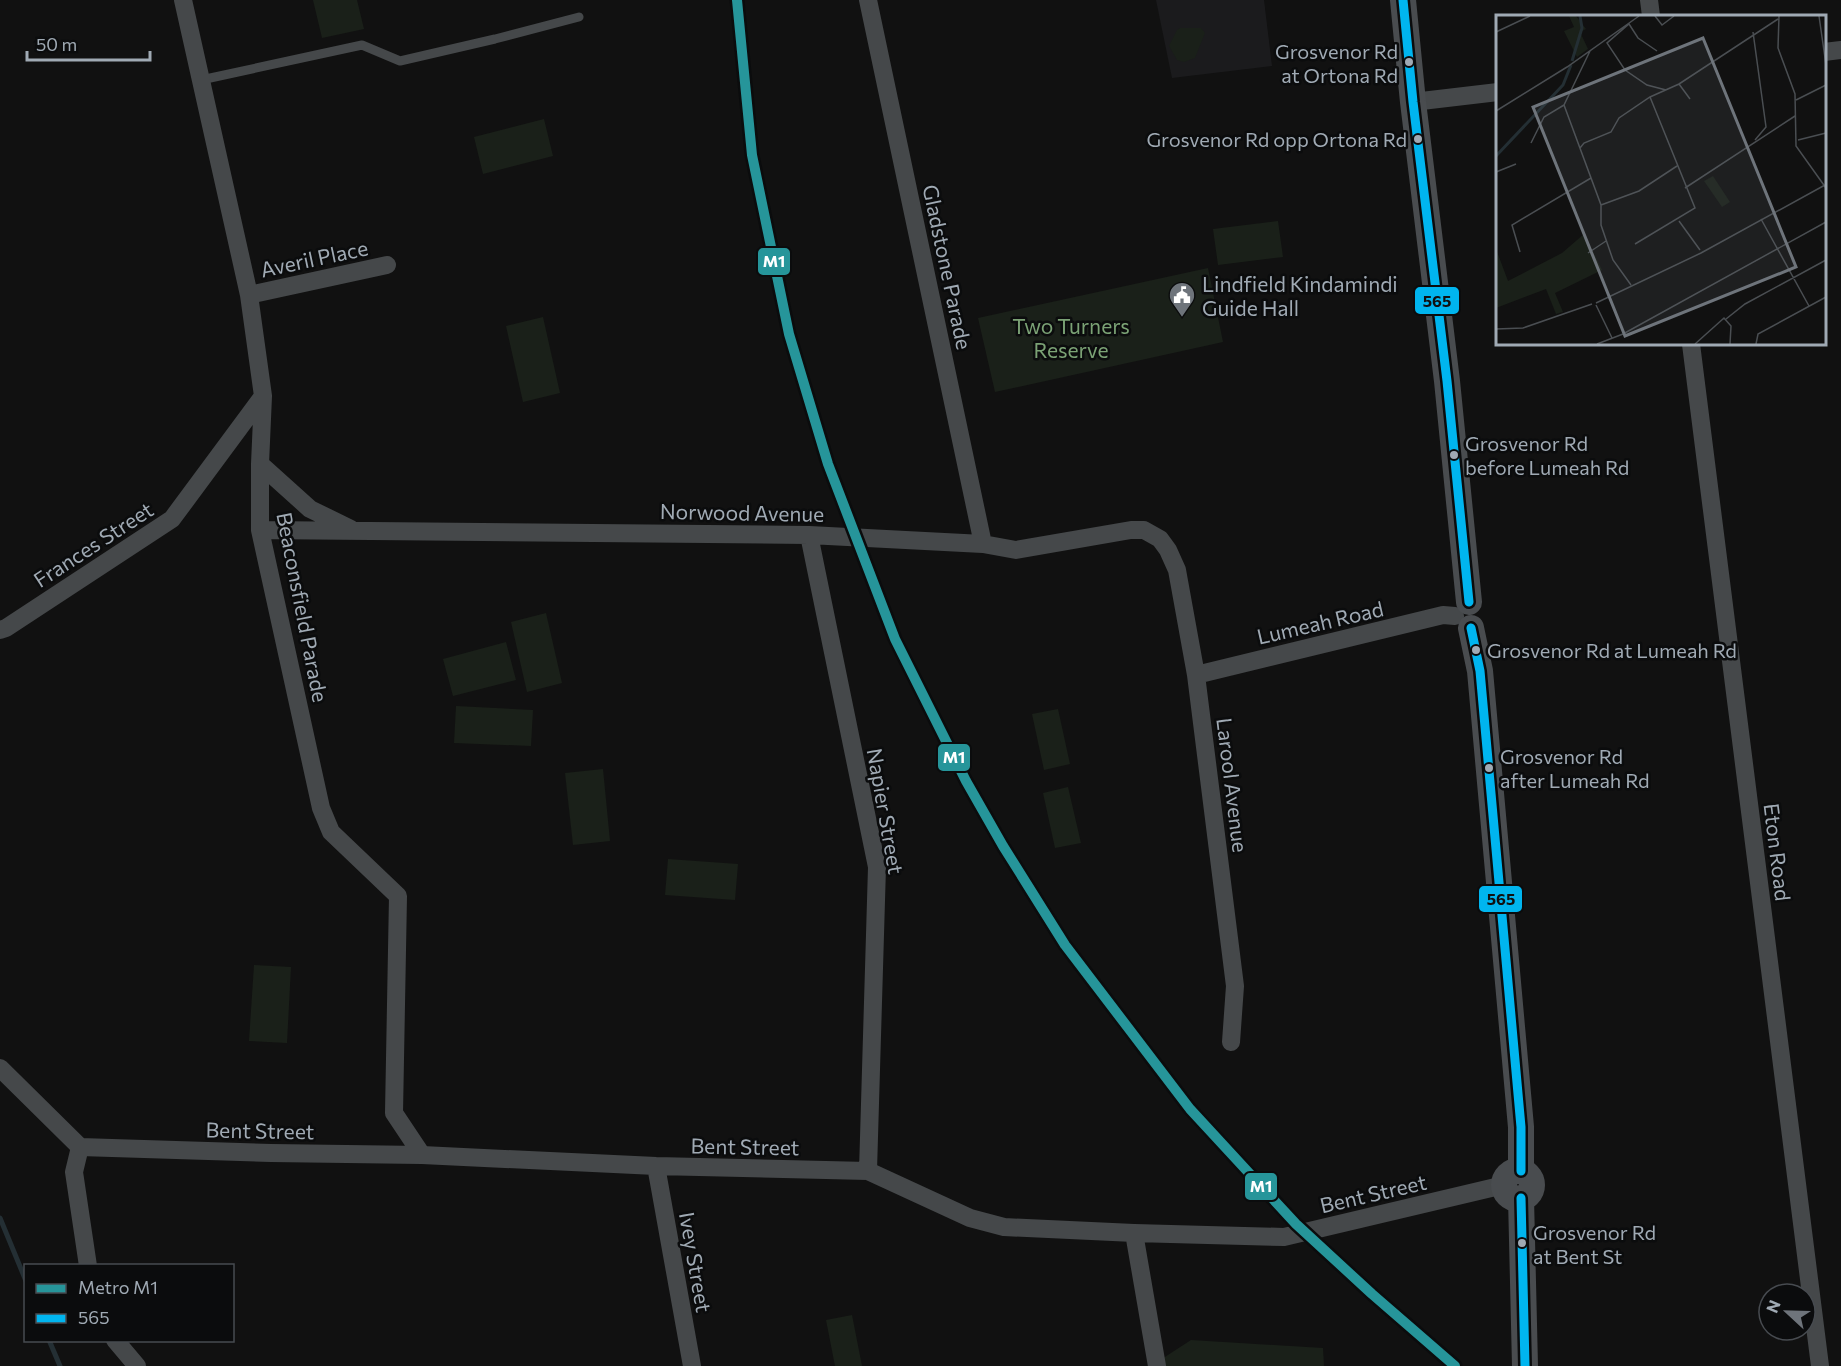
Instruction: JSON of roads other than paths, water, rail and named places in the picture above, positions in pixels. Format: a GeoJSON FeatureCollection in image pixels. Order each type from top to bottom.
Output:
{"type":"FeatureCollection","features":[{"type":"Feature","properties":{"kind":"street","name":"Beaconsfield Parade"},"geometry":{"type":"LineString","coordinates":[[183,0],[249,295],[263,396],[260,530],[321,808],[331,832],[398,896],[394,1113],[422,1155]]}},
{"type":"Feature","properties":{"kind":"street","name":"Gladstone Parade"},"geometry":{"type":"LineString","coordinates":[[868,0],[983,544]]}},
{"type":"Feature","properties":{"kind":"street"},"geometry":{"type":"LineString","coordinates":[[1403,0],[1447,381],[1465,615],[1480,671],[1521,1127],[1516,1185],[1525,1366]]}},
{"type":"Feature","properties":{"kind":"street"},"geometry":{"type":"LineString","coordinates":[[1649,0],[1651,15]]}},
{"type":"Feature","properties":{"kind":"street"},"geometry":{"type":"LineString","coordinates":[[1826,52],[1841,50]]}},
{"type":"Feature","properties":{"kind":"street"},"geometry":{"type":"LineString","coordinates":[[1413,102],[1496,92]]}},
{"type":"Feature","properties":{"kind":"street","name":"Averil Place"},"geometry":{"type":"LineString","coordinates":[[249,295],[387,265]]}},
{"type":"Feature","properties":{"kind":"street","name":"Eton Road"},"geometry":{"type":"LineString","coordinates":[[1691,345],[1820,1366]]}},
{"type":"Feature","properties":{"kind":"street","name":"Frances Street"},"geometry":{"type":"LineString","coordinates":[[0,630],[172,519],[263,396]]}},
{"type":"Feature","properties":{"kind":"street","name":"Norwood Avenue"},"geometry":{"type":"LineString","coordinates":[[260,464],[310,509],[354,531]]}},
{"type":"Feature","properties":{"kind":"street","name":"Norwood Avenue"},"geometry":{"type":"LineString","coordinates":[[260,530],[809,535],[983,544],[1016,550],[1131,530],[1144,530],[1160,538]]}},
{"type":"Feature","properties":{"kind":"street","name":"Napier Street"},"geometry":{"type":"LineString","coordinates":[[809,535],[877,867],[868,1171]]}},
{"type":"Feature","properties":{"kind":"street","name":"Larool Avenue"},"geometry":{"type":"LineString","coordinates":[[1160,538],[1177,570],[1196,675],[1235,986],[1231,1042]]}},
{"type":"Feature","properties":{"kind":"street","name":"Lumeah Road"},"geometry":{"type":"LineString","coordinates":[[1196,675],[1443,615],[1465,615]]}},
{"type":"Feature","properties":{"kind":"street"},"geometry":{"type":"LineString","coordinates":[[0,1068],[80,1147],[74,1172],[88,1264]]}},
{"type":"Feature","properties":{"kind":"street","name":"Bent Street"},"geometry":{"type":"LineString","coordinates":[[80,1147],[422,1155],[656,1166],[868,1171],[961,1214],[1004,1227],[1284,1238],[1516,1185]]}},
{"type":"Feature","properties":{"kind":"street","name":"Ivey Street"},"geometry":{"type":"LineString","coordinates":[[656,1166],[692,1366]]}},
{"type":"Feature","properties":{"kind":"street"},"geometry":{"type":"LineString","coordinates":[[1134,1233],[1156,1366]]}},
{"type":"Feature","properties":{"kind":"street"},"geometry":{"type":"LineString","coordinates":[[116,1342],[137,1366]]}},
{"type":"Feature","properties":{"kind":"lane"},"geometry":{"type":"LineString","coordinates":[[201,80],[362,45],[400,61],[579,17]]}},
{"type":"Feature","properties":{"kind":"waterway"},"geometry":{"type":"LineString","coordinates":[[0,1218],[24,1276]]}},
{"type":"Feature","properties":{"kind":"waterway"},"geometry":{"type":"LineString","coordinates":[[50,1342],[60,1366]]}},
{"type":"Feature","properties":{"kind":"metro line","name":"M1"},"geometry":{"type":"LineString","coordinates":[[737,0],[752,155],[789,334],[828,464],[895,639],[966,781],[1003,846],[1065,945],[1190,1109],[1296,1224],[1455,1366]]}},
{"type":"Feature","properties":{"kind":"place","name":"Grosvenor Rd at Ortona Rd"},"geometry":{"type":"Point","coordinates":[1409,62]}},
{"type":"Feature","properties":{"kind":"place","name":"Grosvenor Rd opp Ortona Rd"},"geometry":{"type":"Point","coordinates":[1418,139]}},
{"type":"Feature","properties":{"kind":"place","name":"Lindfield Kindamindi Guide Hall"},"geometry":{"type":"Point","coordinates":[1182,318]}},
{"type":"Feature","properties":{"kind":"place","name":"Grosvenor Rd before Lumeah Rd"},"geometry":{"type":"Point","coordinates":[1454,455]}},
{"type":"Feature","properties":{"kind":"place","name":"Grosvenor Rd at Lumeah Rd"},"geometry":{"type":"Point","coordinates":[1476,650]}},
{"type":"Feature","properties":{"kind":"place","name":"Grosvenor Rd after Lumeah Rd"},"geometry":{"type":"Point","coordinates":[1489,768]}},
{"type":"Feature","properties":{"kind":"place","name":"Grosvenor Rd at Bent St"},"geometry":{"type":"Point","coordinates":[1522,1243]}},
{"type":"Feature","properties":{"kind":"park label","name":"Two Turners Reserve"},"geometry":{"type":"Point","coordinates":[1071,337]}}]}
